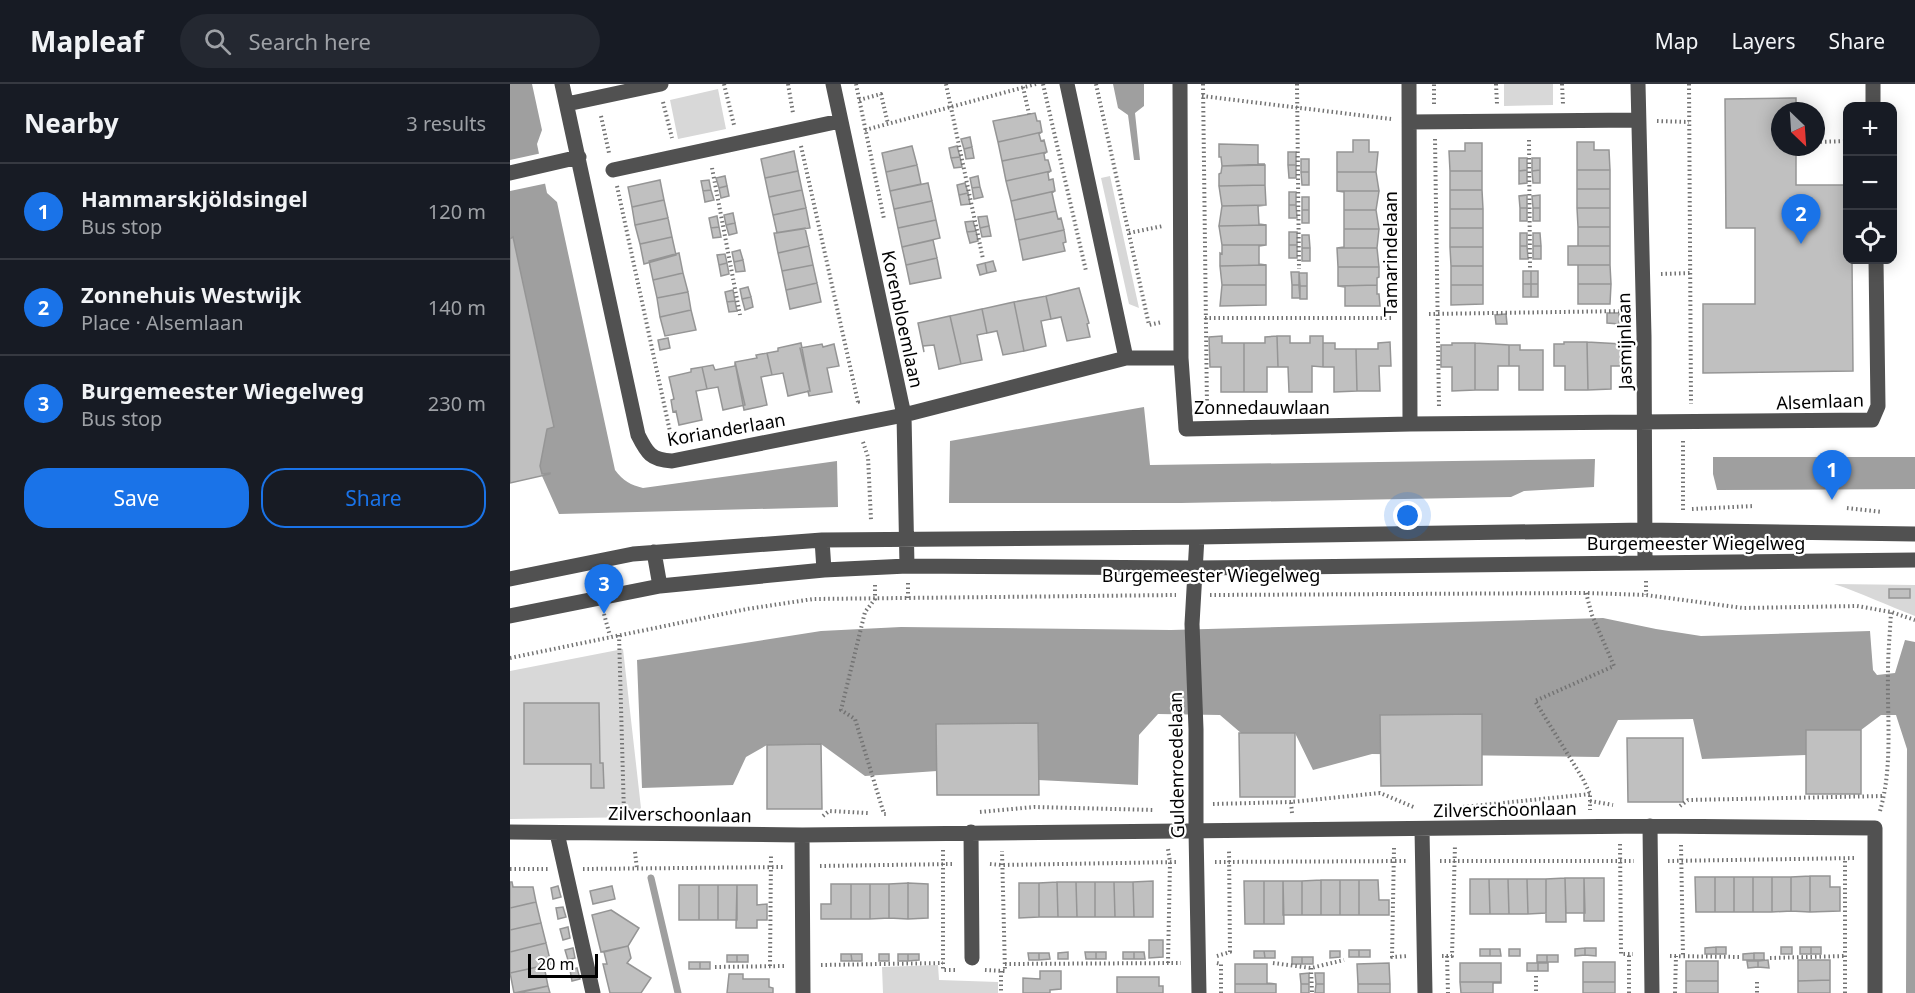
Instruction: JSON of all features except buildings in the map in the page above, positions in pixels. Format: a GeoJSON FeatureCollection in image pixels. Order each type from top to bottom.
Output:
{"type":"FeatureCollection","features":[{"type":"Feature","properties":{"kind":"street","name":"Korianderlaan"},"geometry":{"type":"LineString","coordinates":[[562,84],[638,435],[646,451],[658,460],[672,461],[904,415],[1126,358],[1181,358]]}},
{"type":"Feature","properties":{"kind":"street"},"geometry":{"type":"LineString","coordinates":[[567,104],[660,84]]}},
{"type":"Feature","properties":{"kind":"street","name":"Korenbloemlaan"},"geometry":{"type":"LineString","coordinates":[[833,84],[904,415],[907,566]]}},
{"type":"Feature","properties":{"kind":"street"},"geometry":{"type":"LineString","coordinates":[[1067,84],[1126,358]]}},
{"type":"Feature","properties":{"kind":"street","name":"Tamarindelaan"},"geometry":{"type":"LineString","coordinates":[[1409,84],[1410,424]]}},
{"type":"Feature","properties":{"kind":"street","name":"Jasmijnlaan"},"geometry":{"type":"LineString","coordinates":[[1638,84],[1645,424],[1645,562]]}},
{"type":"Feature","properties":{"kind":"street"},"geometry":{"type":"LineString","coordinates":[[1873,84],[1873,102]]}},
{"type":"Feature","properties":{"kind":"street","name":"Zonnedauwlaan"},"geometry":{"type":"LineString","coordinates":[[1180,89],[1181,358],[1186,429],[1410,424],[1645,424]]}},
{"type":"Feature","properties":{"kind":"street"},"geometry":{"type":"LineString","coordinates":[[1409,122],[1637,120]]}},
{"type":"Feature","properties":{"kind":"street"},"geometry":{"type":"LineString","coordinates":[[613,170],[797,130],[842,128]]}},
{"type":"Feature","properties":{"kind":"street"},"geometry":{"type":"LineString","coordinates":[[510,173],[579,157]]}},
{"type":"Feature","properties":{"kind":"street","name":"Alsemlaan"},"geometry":{"type":"LineString","coordinates":[[1645,424],[1872,420],[1878,406],[1876,264]]}},
{"type":"Feature","properties":{"kind":"street","name":"Burgemeester Wiegelweg"},"geometry":{"type":"LineString","coordinates":[[510,579],[633,554],[873,538],[1197,537],[1645,530],[1915,534]]}},
{"type":"Feature","properties":{"kind":"street","name":"Guldenroedelaan"},"geometry":{"type":"LineString","coordinates":[[1197,537],[1192,624],[1196,729],[1199,993]]}},
{"type":"Feature","properties":{"kind":"street"},"geometry":{"type":"LineString","coordinates":[[822,540],[824,570]]}},
{"type":"Feature","properties":{"kind":"street"},"geometry":{"type":"LineString","coordinates":[[654,552],[660,586]]}},
{"type":"Feature","properties":{"kind":"street","name":"Burgemeester Wiegelweg"},"geometry":{"type":"LineString","coordinates":[[510,616],[660,586],[824,570],[907,566],[1194,568],[1915,560]]}},
{"type":"Feature","properties":{"kind":"street"},"geometry":{"type":"LineString","coordinates":[[1650,826],[1652,993]]}},
{"type":"Feature","properties":{"kind":"street","name":"Zilverschoonlaan"},"geometry":{"type":"LineString","coordinates":[[510,832],[802,835],[1650,826],[1875,828]]}},
{"type":"Feature","properties":{"kind":"street"},"geometry":{"type":"LineString","coordinates":[[1875,828],[1875,993]]}},
{"type":"Feature","properties":{"kind":"street"},"geometry":{"type":"LineString","coordinates":[[1422,829],[1425,993]]}},
{"type":"Feature","properties":{"kind":"street"},"geometry":{"type":"LineString","coordinates":[[557,832],[593,993]]}},
{"type":"Feature","properties":{"kind":"street"},"geometry":{"type":"LineString","coordinates":[[971,832],[973,964]]}},
{"type":"Feature","properties":{"kind":"street"},"geometry":{"type":"LineString","coordinates":[[802,835],[803,993]]}},
{"type":"Feature","properties":{"kind":"path"},"geometry":{"type":"LineString","coordinates":[[660,84],[677,156]]}},
{"type":"Feature","properties":{"kind":"path"},"geometry":{"type":"LineString","coordinates":[[724,84],[738,143]]}},
{"type":"Feature","properties":{"kind":"path"},"geometry":{"type":"LineString","coordinates":[[788,84],[858,402],[846,405]]}},
{"type":"Feature","properties":{"kind":"path"},"geometry":{"type":"LineString","coordinates":[[856,84],[884,222]]}},
{"type":"Feature","properties":{"kind":"path"},"geometry":{"type":"LineString","coordinates":[[946,84],[983,258]]}},
{"type":"Feature","properties":{"kind":"path"},"geometry":{"type":"LineString","coordinates":[[842,128],[866,130],[1036,84]]}},
{"type":"Feature","properties":{"kind":"path"},"geometry":{"type":"LineString","coordinates":[[1043,84],[1086,272]]}},
{"type":"Feature","properties":{"kind":"path"},"geometry":{"type":"LineString","coordinates":[[1096,84],[1149,324],[1181,318],[1643,311]]}},
{"type":"Feature","properties":{"kind":"path"},"geometry":{"type":"LineString","coordinates":[[1203,84],[1207,408],[1218,408]]}},
{"type":"Feature","properties":{"kind":"path"},"geometry":{"type":"LineString","coordinates":[[1297,84],[1299,269]]}},
{"type":"Feature","properties":{"kind":"path"},"geometry":{"type":"LineString","coordinates":[[1434,84],[1438,407],[1450,406]]}},
{"type":"Feature","properties":{"kind":"path"},"geometry":{"type":"LineString","coordinates":[[1683,510],[1690,273],[1689,84]]}},
{"type":"Feature","properties":{"kind":"path"},"geometry":{"type":"LineString","coordinates":[[1023,87],[1029,114]]}},
{"type":"Feature","properties":{"kind":"path"},"geometry":{"type":"LineString","coordinates":[[1180,89],[1203,96],[1409,122]]}},
{"type":"Feature","properties":{"kind":"path"},"geometry":{"type":"LineString","coordinates":[[859,100],[881,94],[888,124]]}},
{"type":"Feature","properties":{"kind":"path"},"geometry":{"type":"LineString","coordinates":[[597,98],[672,441],[684,439]]}},
{"type":"Feature","properties":{"kind":"path"},"geometry":{"type":"LineString","coordinates":[[1637,120],[1689,122]]}},
{"type":"Feature","properties":{"kind":"path"},"geometry":{"type":"LineString","coordinates":[[1528,121],[1530,268]]}},
{"type":"Feature","properties":{"kind":"path"},"geometry":{"type":"LineString","coordinates":[[1825,142],[1843,141]]}},
{"type":"Feature","properties":{"kind":"path"},"geometry":{"type":"LineString","coordinates":[[708,150],[740,315]]}},
{"type":"Feature","properties":{"kind":"path"},"geometry":{"type":"LineString","coordinates":[[1129,233],[1180,222]]}},
{"type":"Feature","properties":{"kind":"path"},"geometry":{"type":"LineString","coordinates":[[1642,275],[1690,273]]}},
{"type":"Feature","properties":{"kind":"path"},"geometry":{"type":"LineString","coordinates":[[1625,322],[1626,311]]}},
{"type":"Feature","properties":{"kind":"path"},"geometry":{"type":"LineString","coordinates":[[858,424],[867,457],[873,538]]}},
{"type":"Feature","properties":{"kind":"path"},"geometry":{"type":"LineString","coordinates":[[1645,512],[1754,506]]}},
{"type":"Feature","properties":{"kind":"path"},"geometry":{"type":"LineString","coordinates":[[874,568],[875,599],[865,612],[842,710],[855,719],[884,814],[894,814]]}},
{"type":"Feature","properties":{"kind":"path"},"geometry":{"type":"LineString","coordinates":[[1456,807],[1590,794],[1534,701],[1614,666],[1592,615],[1586,593]]}},
{"type":"Feature","properties":{"kind":"path","name":"Burgemeester Wiegelweg"},"geometry":{"type":"LineString","coordinates":[[510,658],[747,609],[813,599],[1586,593],[1646,595],[1743,608],[1857,606],[1891,612],[1915,620]]}},
{"type":"Feature","properties":{"kind":"path"},"geometry":{"type":"LineString","coordinates":[[1875,828],[1883,796],[1890,732],[1888,673],[1891,612]]}},
{"type":"Feature","properties":{"kind":"path"},"geometry":{"type":"LineString","coordinates":[[603,614],[610,636]]}},
{"type":"Feature","properties":{"kind":"path"},"geometry":{"type":"LineString","coordinates":[[619,634],[624,833]]}},
{"type":"Feature","properties":{"kind":"path"},"geometry":{"type":"LineString","coordinates":[[1196,804],[1291,802],[1380,793],[1422,811],[1422,829]]}},
{"type":"Feature","properties":{"kind":"path"},"geometry":{"type":"LineString","coordinates":[[1671,807],[1682,806],[1688,800],[1883,796]]}},
{"type":"Feature","properties":{"kind":"path"},"geometry":{"type":"LineString","coordinates":[[1590,801],[1614,805]]}},
{"type":"Feature","properties":{"kind":"path"},"geometry":{"type":"LineString","coordinates":[[1291,802],[1295,830]]}},
{"type":"Feature","properties":{"kind":"path"},"geometry":{"type":"LineString","coordinates":[[944,833],[943,970],[973,964],[1005,971],[1002,832]]}},
{"type":"Feature","properties":{"kind":"path"},"geometry":{"type":"LineString","coordinates":[[1845,858],[1845,993]]}},
{"type":"Feature","properties":{"kind":"path"},"geometry":{"type":"LineString","coordinates":[[1682,860],[1683,956]]}},
{"type":"Feature","properties":{"kind":"path"},"geometry":{"type":"LineString","coordinates":[[1620,861],[1621,954],[1739,957]]}},
{"type":"Feature","properties":{"kind":"path"},"geometry":{"type":"LineString","coordinates":[[1168,963],[1170,862]]}},
{"type":"Feature","properties":{"kind":"path"},"geometry":{"type":"LineString","coordinates":[[1005,964],[1199,963],[1230,952],[1229,862]]}},
{"type":"Feature","properties":{"kind":"path"},"geometry":{"type":"LineString","coordinates":[[770,966],[772,867]]}},
{"type":"Feature","properties":{"kind":"path"},"geometry":{"type":"LineString","coordinates":[[1629,954],[1629,993]]}},
{"type":"Feature","properties":{"kind":"path"},"geometry":{"type":"LineString","coordinates":[[1447,956],[1448,993]]}},
{"type":"Feature","properties":{"kind":"path"},"geometry":{"type":"LineString","coordinates":[[1675,993],[1676,956]]}},
{"type":"Feature","properties":{"kind":"path"},"geometry":{"type":"LineString","coordinates":[[1770,958],[1845,956]]}},
{"type":"Feature","properties":{"kind":"path"},"geometry":{"type":"LineString","coordinates":[[1273,963],[1311,968],[1344,960]]}},
{"type":"Feature","properties":{"kind":"path"},"geometry":{"type":"LineString","coordinates":[[715,967],[943,963]]}},
{"type":"Feature","properties":{"kind":"path"},"geometry":{"type":"LineString","coordinates":[[1311,968],[1312,993]]}},
{"type":"Feature","properties":{"kind":"path"},"geometry":{"type":"LineString","coordinates":[[1001,970],[1001,993]]}},
{"type":"Feature","properties":{"kind":"path"},"geometry":{"type":"LineString","coordinates":[[1536,976],[1536,993]]}},
{"type":"Feature","properties":{"kind":"path"},"geometry":{"type":"LineString","coordinates":[[1757,982],[1758,993]]}},
{"type":"Feature","properties":{"kind":"shaded area"},"geometry":{"type":"Polygon","coordinates":[[[510,84],[532,84],[542,130],[537,144],[547,193],[557,202],[615,470],[628,482],[643,488],[837,461],[838,507],[559,514],[542,476],[550,473],[542,474],[540,466],[547,429],[554,427],[513,238],[510,239],[510,84]]]}},
{"type":"Feature","properties":{"kind":"shaded area"},"geometry":{"type":"Polygon","coordinates":[[[1113,84],[1144,84],[1144,106],[1135,113],[1140,160],[1134,160],[1128,115],[1118,108],[1113,84]]]}},
{"type":"Feature","properties":{"kind":"shaded area"},"geometry":{"type":"Polygon","coordinates":[[[1504,84],[1553,84],[1553,105],[1504,106],[1504,84]]]}},
{"type":"Feature","properties":{"kind":"shaded area"},"geometry":{"type":"Polygon","coordinates":[[[718,89],[726,129],[678,139],[670,100],[718,89]]]}},
{"type":"Feature","properties":{"kind":"shaded area"},"geometry":{"type":"Polygon","coordinates":[[[1110,176],[1139,308],[1129,304],[1101,178],[1110,176]]]}},
{"type":"Feature","properties":{"kind":"shaded area"},"geometry":{"type":"Polygon","coordinates":[[[1144,407],[1150,465],[1595,459],[1594,487],[1524,491],[1511,497],[1181,503],[949,503],[950,441],[1144,407]]]}},
{"type":"Feature","properties":{"kind":"shaded area"},"geometry":{"type":"Polygon","coordinates":[[[1713,457],[1915,457],[1915,489],[1717,490],[1713,474],[1713,457]]]}},
{"type":"Feature","properties":{"kind":"shaded area"},"geometry":{"type":"Polygon","coordinates":[[[1834,584],[1915,585],[1915,616],[1855,591],[1834,584]]]}},
{"type":"Feature","properties":{"kind":"shaded area"},"geometry":{"type":"Polygon","coordinates":[[[1603,618],[1701,636],[1870,631],[1873,670],[1877,675],[1895,673],[1905,640],[1915,642],[1915,993],[1906,993],[1907,749],[1896,715],[1881,715],[1861,730],[1806,730],[1806,755],[1702,759],[1693,719],[1618,720],[1599,757],[1372,754],[1313,770],[1295,733],[1241,733],[1220,715],[1158,714],[1139,735],[1138,785],[1038,780],[1038,723],[937,724],[937,771],[865,776],[821,744],[767,745],[746,757],[733,785],[642,788],[637,660],[821,631],[901,627],[1171,630],[1603,618]]]}},
{"type":"Feature","properties":{"kind":"shaded area"},"geometry":{"type":"Polygon","coordinates":[[[623,649],[642,817],[510,819],[510,671],[623,649]]]}},
{"type":"Feature","properties":{"kind":"shaded area"},"geometry":{"type":"Polygon","coordinates":[[[938,965],[939,980],[998,982],[998,993],[883,993],[882,967],[938,965]]]}},
{"type":"Feature","properties":{"kind":"pier"},"geometry":{"type":"Polygon","coordinates":[[[542,153],[548,183],[510,191],[510,160],[542,153]]]}},
{"type":"Feature","properties":{"kind":"waterway"},"geometry":{"type":"LineString","coordinates":[[651,878],[678,993]]}},
{"type":"Feature","properties":{"kind":"place","name":"Zonnehuis Westwijk"},"geometry":{"type":"Point","coordinates":[1801,244]}},
{"type":"Feature","properties":{"kind":"place","name":"Hammarskjöldsingel"},"geometry":{"type":"Point","coordinates":[1832,500]}},
{"type":"Feature","properties":{"kind":"place","name":"Burgemeester Wiegelweg"},"geometry":{"type":"Point","coordinates":[604,614]}}]}
